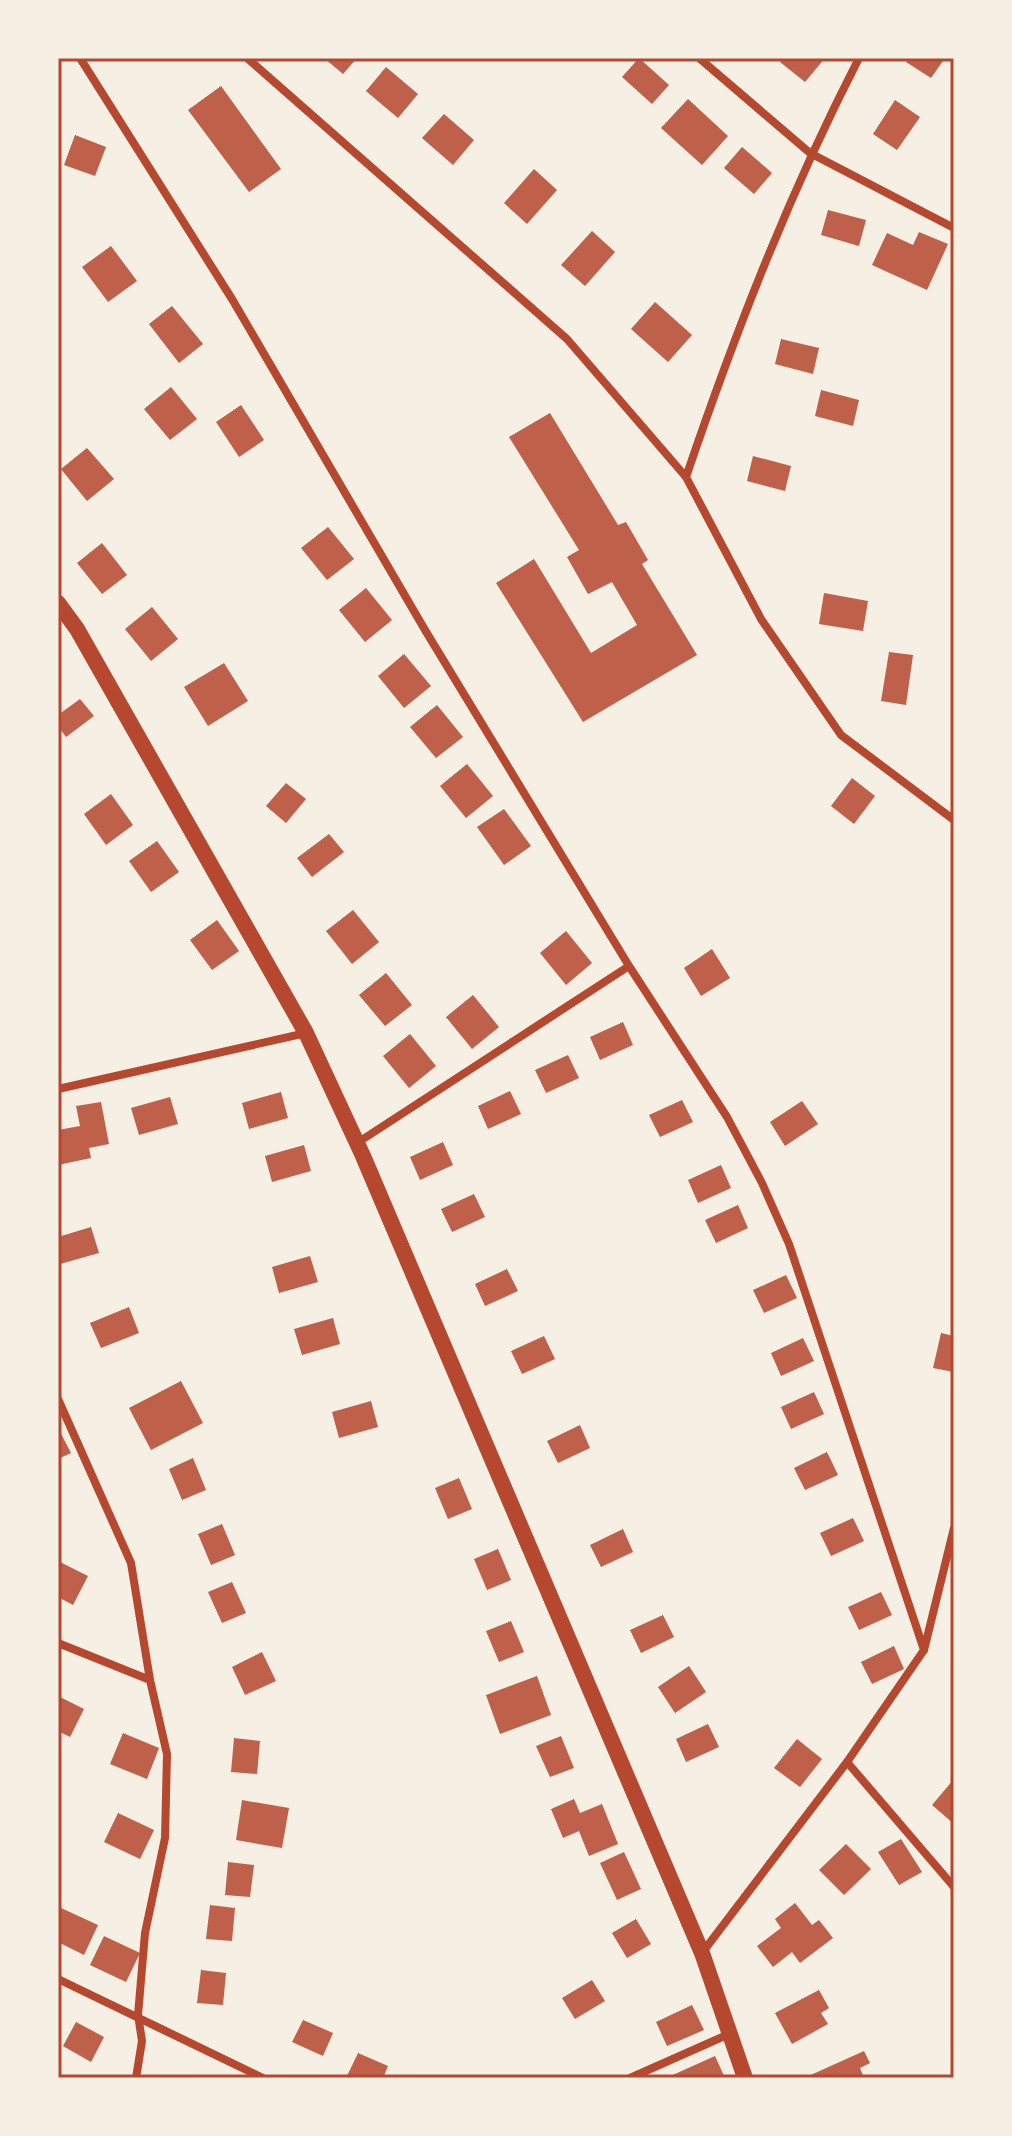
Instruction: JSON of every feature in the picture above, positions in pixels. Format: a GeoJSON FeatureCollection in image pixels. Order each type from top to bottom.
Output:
{"type":"FeatureCollection","features":[{"type":"Feature","properties":{"kind":"main road"},"geometry":{"type":"LineString","coordinates":[[58,603],[77,629],[306,1033],[356,1143],[702,1953],[745,2078]]}},
{"type":"Feature","properties":{"kind":"street"},"geometry":{"type":"LineString","coordinates":[[80,58],[232,299],[425,630],[629,966],[727,1117],[762,1183],[789,1244],[924,1650]]}},
{"type":"Feature","properties":{"kind":"street"},"geometry":{"type":"LineString","coordinates":[[247,58],[567,339],[686,477],[761,619],[841,735],[954,820]]}},
{"type":"Feature","properties":{"kind":"street"},"geometry":{"type":"LineString","coordinates":[[699,58],[810,153],[954,228]]}},
{"type":"Feature","properties":{"kind":"street"},"geometry":{"type":"LineString","coordinates":[[686,477],[737,325],[810,153],[859,58]]}},
{"type":"Feature","properties":{"kind":"street"},"geometry":{"type":"LineString","coordinates":[[356,1143],[629,966]]}},
{"type":"Feature","properties":{"kind":"street"},"geometry":{"type":"LineString","coordinates":[[58,1089],[306,1033]]}},
{"type":"Feature","properties":{"kind":"street"},"geometry":{"type":"LineString","coordinates":[[58,1399],[131,1563],[150,1680],[167,1754],[165,1838],[145,1933],[138,2015],[142,2041],[136,2078]]}},
{"type":"Feature","properties":{"kind":"street"},"geometry":{"type":"LineString","coordinates":[[702,1953],[847,1762],[924,1650],[954,1528]]}},
{"type":"Feature","properties":{"kind":"street"},"geometry":{"type":"LineString","coordinates":[[58,1643],[150,1680]]}},
{"type":"Feature","properties":{"kind":"street"},"geometry":{"type":"LineString","coordinates":[[847,1762],[954,1887]]}},
{"type":"Feature","properties":{"kind":"street"},"geometry":{"type":"LineString","coordinates":[[58,1979],[263,2078]]}},
{"type":"Feature","properties":{"kind":"street"},"geometry":{"type":"LineString","coordinates":[[630,2078],[729,2034]]}},
{"type":"Feature","properties":{"kind":"building"},"geometry":{"type":"Polygon","coordinates":[[[324,58],[357,58],[343,74],[324,58]]]}},
{"type":"Feature","properties":{"kind":"building"},"geometry":{"type":"Polygon","coordinates":[[[639,58],[669,85],[652,104],[622,77],[639,58]]]}},
{"type":"Feature","properties":{"kind":"building"},"geometry":{"type":"Polygon","coordinates":[[[783,58],[825,58],[805,82],[780,62],[783,58]]]}},
{"type":"Feature","properties":{"kind":"building"},"geometry":{"type":"Polygon","coordinates":[[[908,58],[945,58],[931,78],[906,62],[908,58]]]}},
{"type":"Feature","properties":{"kind":"building"},"geometry":{"type":"Polygon","coordinates":[[[386,67],[418,94],[398,118],[366,91],[386,67]]]}},
{"type":"Feature","properties":{"kind":"building"},"geometry":{"type":"Polygon","coordinates":[[[221,86],[281,169],[249,192],[188,110],[221,86]]]}},
{"type":"Feature","properties":{"kind":"building"},"geometry":{"type":"Polygon","coordinates":[[[688,99],[728,136],[702,165],[661,128],[688,99]]]}},
{"type":"Feature","properties":{"kind":"building"},"geometry":{"type":"Polygon","coordinates":[[[895,100],[920,117],[897,150],[873,134],[895,100]]]}},
{"type":"Feature","properties":{"kind":"building"},"geometry":{"type":"Polygon","coordinates":[[[444,114],[474,140],[453,165],[422,138],[444,114]]]}},
{"type":"Feature","properties":{"kind":"building"},"geometry":{"type":"Polygon","coordinates":[[[75,135],[106,147],[95,176],[64,165],[75,135]]]}},
{"type":"Feature","properties":{"kind":"building"},"geometry":{"type":"Polygon","coordinates":[[[742,147],[772,173],[754,194],[724,168],[742,147]]]}},
{"type":"Feature","properties":{"kind":"building"},"geometry":{"type":"Polygon","coordinates":[[[534,169],[557,190],[527,224],[504,203],[534,169]]]}},
{"type":"Feature","properties":{"kind":"building"},"geometry":{"type":"Polygon","coordinates":[[[828,210],[866,220],[859,246],[821,235],[828,210]]]}},
{"type":"Feature","properties":{"kind":"building"},"geometry":{"type":"Polygon","coordinates":[[[592,231],[615,252],[585,286],[561,265],[592,231]]]}},
{"type":"Feature","properties":{"kind":"building"},"geometry":{"type":"Polygon","coordinates":[[[919,232],[948,244],[927,290],[872,265],[887,233],[913,245],[919,232]]]}},
{"type":"Feature","properties":{"kind":"building"},"geometry":{"type":"Polygon","coordinates":[[[111,246],[137,281],[108,302],[82,267],[111,246]]]}},
{"type":"Feature","properties":{"kind":"building"},"geometry":{"type":"Polygon","coordinates":[[[655,302],[692,335],[668,362],[631,329],[655,302]]]}},
{"type":"Feature","properties":{"kind":"building"},"geometry":{"type":"Polygon","coordinates":[[[172,306],[203,344],[179,363],[149,324],[172,306]]]}},
{"type":"Feature","properties":{"kind":"building"},"geometry":{"type":"Polygon","coordinates":[[[781,339],[819,348],[813,374],[775,364],[781,339]]]}},
{"type":"Feature","properties":{"kind":"building"},"geometry":{"type":"Polygon","coordinates":[[[171,387],[197,419],[170,440],[144,409],[171,387]]]}},
{"type":"Feature","properties":{"kind":"building"},"geometry":{"type":"Polygon","coordinates":[[[821,390],[859,400],[853,426],[815,416],[821,390]]]}},
{"type":"Feature","properties":{"kind":"building"},"geometry":{"type":"Polygon","coordinates":[[[241,405],[264,440],[239,457],[216,422],[241,405]]]}},
{"type":"Feature","properties":{"kind":"building"},"geometry":{"type":"Polygon","coordinates":[[[550,413],[618,525],[626,522],[648,560],[642,564],[697,655],[583,722],[496,583],[534,559],[591,653],[637,625],[612,582],[588,594],[567,557],[579,550],[509,437],[550,413]]]}},
{"type":"Feature","properties":{"kind":"building"},"geometry":{"type":"Polygon","coordinates":[[[87,448],[114,479],[87,501],[61,469],[87,448]]]}},
{"type":"Feature","properties":{"kind":"building"},"geometry":{"type":"Polygon","coordinates":[[[753,456],[791,466],[785,491],[747,481],[753,456]]]}},
{"type":"Feature","properties":{"kind":"building"},"geometry":{"type":"Polygon","coordinates":[[[328,527],[354,559],[327,580],[301,548],[328,527]]]}},
{"type":"Feature","properties":{"kind":"building"},"geometry":{"type":"Polygon","coordinates":[[[102,543],[127,575],[102,594],[77,563],[102,543]]]}},
{"type":"Feature","properties":{"kind":"building"},"geometry":{"type":"Polygon","coordinates":[[[366,588],[392,620],[365,642],[339,610],[366,588]]]}},
{"type":"Feature","properties":{"kind":"building"},"geometry":{"type":"Polygon","coordinates":[[[824,593],[868,601],[863,631],[819,624],[824,593]]]}},
{"type":"Feature","properties":{"kind":"building"},"geometry":{"type":"Polygon","coordinates":[[[152,607],[178,639],[151,661],[125,629],[152,607]]]}},
{"type":"Feature","properties":{"kind":"building"},"geometry":{"type":"Polygon","coordinates":[[[889,652],[913,655],[906,705],[881,701],[889,652]]]}},
{"type":"Feature","properties":{"kind":"building"},"geometry":{"type":"Polygon","coordinates":[[[404,654],[431,686],[404,708],[378,676],[404,654]]]}},
{"type":"Feature","properties":{"kind":"building"},"geometry":{"type":"Polygon","coordinates":[[[224,663],[248,701],[208,726],[184,687],[224,663]]]}},
{"type":"Feature","properties":{"kind":"building"},"geometry":{"type":"Polygon","coordinates":[[[80,699],[94,716],[66,737],[58,726],[58,715],[80,699]]]}},
{"type":"Feature","properties":{"kind":"building"},"geometry":{"type":"Polygon","coordinates":[[[437,705],[463,737],[436,758],[410,727],[437,705]]]}},
{"type":"Feature","properties":{"kind":"building"},"geometry":{"type":"Polygon","coordinates":[[[467,764],[493,796],[466,818],[440,786],[467,764]]]}},
{"type":"Feature","properties":{"kind":"building"},"geometry":{"type":"Polygon","coordinates":[[[852,778],[875,796],[854,824],[831,806],[852,778]]]}},
{"type":"Feature","properties":{"kind":"building"},"geometry":{"type":"Polygon","coordinates":[[[286,783],[306,799],[286,823],[266,806],[286,783]]]}},
{"type":"Feature","properties":{"kind":"building"},"geometry":{"type":"Polygon","coordinates":[[[111,794],[133,825],[106,845],[84,814],[111,794]]]}},
{"type":"Feature","properties":{"kind":"building"},"geometry":{"type":"Polygon","coordinates":[[[504,809],[531,846],[504,865],[477,827],[504,809]]]}},
{"type":"Feature","properties":{"kind":"building"},"geometry":{"type":"Polygon","coordinates":[[[329,834],[344,852],[312,877],[297,858],[329,834]]]}},
{"type":"Feature","properties":{"kind":"building"},"geometry":{"type":"Polygon","coordinates":[[[157,841],[179,872],[151,892],[129,861],[157,841]]]}},
{"type":"Feature","properties":{"kind":"building"},"geometry":{"type":"Polygon","coordinates":[[[353,910],[379,942],[352,964],[326,931],[353,910]]]}},
{"type":"Feature","properties":{"kind":"building"},"geometry":{"type":"Polygon","coordinates":[[[217,920],[239,951],[212,970],[190,940],[217,920]]]}},
{"type":"Feature","properties":{"kind":"building"},"geometry":{"type":"Polygon","coordinates":[[[566,931],[592,963],[566,985],[540,953],[566,931]]]}},
{"type":"Feature","properties":{"kind":"building"},"geometry":{"type":"Polygon","coordinates":[[[712,949],[730,978],[701,996],[684,968],[712,949]]]}},
{"type":"Feature","properties":{"kind":"building"},"geometry":{"type":"Polygon","coordinates":[[[386,973],[412,1005],[385,1026],[359,995],[386,973]]]}},
{"type":"Feature","properties":{"kind":"building"},"geometry":{"type":"Polygon","coordinates":[[[473,995],[499,1027],[472,1049],[446,1017],[473,995]]]}},
{"type":"Feature","properties":{"kind":"building"},"geometry":{"type":"Polygon","coordinates":[[[623,1022],[633,1045],[600,1060],[590,1037],[623,1022]]]}},
{"type":"Feature","properties":{"kind":"building"},"geometry":{"type":"Polygon","coordinates":[[[410,1034],[436,1066],[409,1088],[383,1056],[410,1034]]]}},
{"type":"Feature","properties":{"kind":"building"},"geometry":{"type":"Polygon","coordinates":[[[568,1055],[579,1078],[546,1093],[535,1070],[568,1055]]]}},
{"type":"Feature","properties":{"kind":"building"},"geometry":{"type":"Polygon","coordinates":[[[510,1091],[521,1114],[488,1129],[478,1106],[510,1091]]]}},
{"type":"Feature","properties":{"kind":"building"},"geometry":{"type":"Polygon","coordinates":[[[281,1092],[288,1118],[249,1129],[242,1103],[281,1092]]]}},
{"type":"Feature","properties":{"kind":"building"},"geometry":{"type":"Polygon","coordinates":[[[170,1097],[178,1124],[139,1135],[131,1108],[170,1097]]]}},
{"type":"Feature","properties":{"kind":"building"},"geometry":{"type":"Polygon","coordinates":[[[682,1100],[693,1122],[660,1137],[649,1115],[682,1100]]]}},
{"type":"Feature","properties":{"kind":"building"},"geometry":{"type":"Polygon","coordinates":[[[802,1101],[818,1124],[785,1146],[770,1122],[802,1101]]]}},
{"type":"Feature","properties":{"kind":"building"},"geometry":{"type":"Polygon","coordinates":[[[101,1102],[109,1144],[89,1148],[91,1158],[58,1165],[58,1130],[80,1126],[76,1106],[101,1102]]]}},
{"type":"Feature","properties":{"kind":"building"},"geometry":{"type":"Polygon","coordinates":[[[443,1142],[453,1165],[420,1180],[410,1157],[443,1142]]]}},
{"type":"Feature","properties":{"kind":"building"},"geometry":{"type":"Polygon","coordinates":[[[304,1145],[311,1171],[272,1182],[265,1156],[304,1145]]]}},
{"type":"Feature","properties":{"kind":"building"},"geometry":{"type":"Polygon","coordinates":[[[721,1165],[731,1188],[698,1203],[688,1180],[721,1165]]]}},
{"type":"Feature","properties":{"kind":"building"},"geometry":{"type":"Polygon","coordinates":[[[474,1194],[485,1217],[452,1232],[441,1209],[474,1194]]]}},
{"type":"Feature","properties":{"kind":"building"},"geometry":{"type":"Polygon","coordinates":[[[738,1205],[748,1228],[716,1243],[705,1220],[738,1205]]]}},
{"type":"Feature","properties":{"kind":"building"},"geometry":{"type":"Polygon","coordinates":[[[91,1227],[99,1253],[60,1264],[58,1237],[91,1227]]]}},
{"type":"Feature","properties":{"kind":"building"},"geometry":{"type":"Polygon","coordinates":[[[310,1256],[318,1282],[279,1293],[272,1267],[310,1256]]]}},
{"type":"Feature","properties":{"kind":"building"},"geometry":{"type":"Polygon","coordinates":[[[507,1269],[518,1291],[485,1306],[475,1284],[507,1269]]]}},
{"type":"Feature","properties":{"kind":"building"},"geometry":{"type":"Polygon","coordinates":[[[786,1275],[797,1298],[764,1313],[753,1290],[786,1275]]]}},
{"type":"Feature","properties":{"kind":"building"},"geometry":{"type":"Polygon","coordinates":[[[129,1307],[139,1333],[101,1348],[90,1323],[129,1307]]]}},
{"type":"Feature","properties":{"kind":"building"},"geometry":{"type":"Polygon","coordinates":[[[333,1318],[340,1344],[302,1355],[294,1329],[333,1318]]]}},
{"type":"Feature","properties":{"kind":"building"},"geometry":{"type":"Polygon","coordinates":[[[941,1333],[954,1336],[954,1372],[933,1368],[941,1333]]]}},
{"type":"Feature","properties":{"kind":"building"},"geometry":{"type":"Polygon","coordinates":[[[544,1336],[555,1359],[522,1374],[511,1351],[544,1336]]]}},
{"type":"Feature","properties":{"kind":"building"},"geometry":{"type":"Polygon","coordinates":[[[803,1338],[814,1361],[781,1376],[771,1353],[803,1338]]]}},
{"type":"Feature","properties":{"kind":"building"},"geometry":{"type":"Polygon","coordinates":[[[181,1381],[203,1423],[151,1450],[129,1408],[181,1381]]]}},
{"type":"Feature","properties":{"kind":"building"},"geometry":{"type":"Polygon","coordinates":[[[814,1392],[824,1414],[791,1429],[781,1407],[814,1392]]]}},
{"type":"Feature","properties":{"kind":"building"},"geometry":{"type":"Polygon","coordinates":[[[371,1401],[378,1427],[339,1438],[332,1412],[371,1401]]]}},
{"type":"Feature","properties":{"kind":"building"},"geometry":{"type":"Polygon","coordinates":[[[580,1425],[590,1448],[558,1463],[547,1441],[580,1425]]]}},
{"type":"Feature","properties":{"kind":"building"},"geometry":{"type":"Polygon","coordinates":[[[58,1428],[71,1453],[58,1459],[58,1428]]]}},
{"type":"Feature","properties":{"kind":"building"},"geometry":{"type":"Polygon","coordinates":[[[827,1452],[838,1475],[805,1490],[794,1468],[827,1452]]]}},
{"type":"Feature","properties":{"kind":"building"},"geometry":{"type":"Polygon","coordinates":[[[193,1458],[206,1490],[182,1500],[169,1469],[193,1458]]]}},
{"type":"Feature","properties":{"kind":"building"},"geometry":{"type":"Polygon","coordinates":[[[459,1478],[472,1509],[448,1519],[435,1488],[459,1478]]]}},
{"type":"Feature","properties":{"kind":"building"},"geometry":{"type":"Polygon","coordinates":[[[853,1518],[864,1541],[831,1556],[820,1533],[853,1518]]]}},
{"type":"Feature","properties":{"kind":"building"},"geometry":{"type":"Polygon","coordinates":[[[222,1524],[235,1555],[211,1565],[198,1534],[222,1524]]]}},
{"type":"Feature","properties":{"kind":"building"},"geometry":{"type":"Polygon","coordinates":[[[623,1529],[633,1552],[601,1567],[590,1545],[623,1529]]]}},
{"type":"Feature","properties":{"kind":"building"},"geometry":{"type":"Polygon","coordinates":[[[498,1549],[511,1580],[487,1590],[474,1559],[498,1549]]]}},
{"type":"Feature","properties":{"kind":"building"},"geometry":{"type":"Polygon","coordinates":[[[58,1561],[88,1576],[73,1605],[58,1597],[58,1561]]]}},
{"type":"Feature","properties":{"kind":"building"},"geometry":{"type":"Polygon","coordinates":[[[232,1582],[246,1613],[222,1623],[208,1592],[232,1582]]]}},
{"type":"Feature","properties":{"kind":"building"},"geometry":{"type":"Polygon","coordinates":[[[881,1592],[892,1615],[859,1630],[848,1607],[881,1592]]]}},
{"type":"Feature","properties":{"kind":"building"},"geometry":{"type":"Polygon","coordinates":[[[663,1615],[674,1637],[641,1653],[630,1630],[663,1615]]]}},
{"type":"Feature","properties":{"kind":"building"},"geometry":{"type":"Polygon","coordinates":[[[511,1621],[524,1652],[499,1662],[486,1631],[511,1621]]]}},
{"type":"Feature","properties":{"kind":"building"},"geometry":{"type":"Polygon","coordinates":[[[894,1646],[904,1669],[872,1684],[861,1662],[894,1646]]]}},
{"type":"Feature","properties":{"kind":"building"},"geometry":{"type":"Polygon","coordinates":[[[262,1652],[276,1681],[245,1695],[232,1667],[262,1652]]]}},
{"type":"Feature","properties":{"kind":"building"},"geometry":{"type":"Polygon","coordinates":[[[689,1666],[706,1692],[675,1713],[658,1687],[689,1666]]]}},
{"type":"Feature","properties":{"kind":"building"},"geometry":{"type":"Polygon","coordinates":[[[537,1676],[551,1715],[500,1734],[486,1695],[537,1676]]]}},
{"type":"Feature","properties":{"kind":"building"},"geometry":{"type":"Polygon","coordinates":[[[58,1696],[84,1709],[70,1737],[58,1731],[58,1696]]]}},
{"type":"Feature","properties":{"kind":"building"},"geometry":{"type":"Polygon","coordinates":[[[708,1724],[719,1747],[686,1762],[676,1739],[708,1724]]]}},
{"type":"Feature","properties":{"kind":"building"},"geometry":{"type":"Polygon","coordinates":[[[123,1733],[159,1748],[147,1779],[110,1764],[123,1733]]]}},
{"type":"Feature","properties":{"kind":"building"},"geometry":{"type":"Polygon","coordinates":[[[561,1736],[574,1768],[550,1777],[536,1746],[561,1736]]]}},
{"type":"Feature","properties":{"kind":"building"},"geometry":{"type":"Polygon","coordinates":[[[234,1738],[260,1741],[257,1774],[231,1772],[234,1738]]]}},
{"type":"Feature","properties":{"kind":"building"},"geometry":{"type":"Polygon","coordinates":[[[797,1739],[822,1759],[800,1787],[774,1768],[797,1739]]]}},
{"type":"Feature","properties":{"kind":"building"},"geometry":{"type":"Polygon","coordinates":[[[954,1779],[954,1824],[932,1805],[954,1779]]]}},
{"type":"Feature","properties":{"kind":"building"},"geometry":{"type":"Polygon","coordinates":[[[574,1799],[580,1813],[602,1804],[618,1844],[589,1856],[579,1831],[563,1838],[551,1809],[574,1799]]]}},
{"type":"Feature","properties":{"kind":"building"},"geometry":{"type":"Polygon","coordinates":[[[242,1800],[289,1808],[282,1848],[236,1840],[242,1800]]]}},
{"type":"Feature","properties":{"kind":"building"},"geometry":{"type":"Polygon","coordinates":[[[118,1813],[154,1830],[140,1859],[104,1842],[118,1813]]]}},
{"type":"Feature","properties":{"kind":"building"},"geometry":{"type":"Polygon","coordinates":[[[901,1839],[922,1872],[899,1885],[878,1852],[901,1839]]]}},
{"type":"Feature","properties":{"kind":"building"},"geometry":{"type":"Polygon","coordinates":[[[846,1844],[871,1869],[844,1895],[819,1870],[846,1844]]]}},
{"type":"Feature","properties":{"kind":"building"},"geometry":{"type":"Polygon","coordinates":[[[624,1852],[641,1889],[617,1900],[600,1863],[624,1852]]]}},
{"type":"Feature","properties":{"kind":"building"},"geometry":{"type":"Polygon","coordinates":[[[228,1862],[254,1865],[250,1897],[225,1895],[228,1862]]]}},
{"type":"Feature","properties":{"kind":"building"},"geometry":{"type":"Polygon","coordinates":[[[795,1903],[812,1925],[819,1920],[833,1938],[800,1963],[792,1952],[773,1967],[757,1946],[781,1928],[775,1919],[795,1903]]]}},
{"type":"Feature","properties":{"kind":"building"},"geometry":{"type":"Polygon","coordinates":[[[210,1905],[235,1908],[232,1941],[206,1939],[210,1905]]]}},
{"type":"Feature","properties":{"kind":"building"},"geometry":{"type":"Polygon","coordinates":[[[61,1908],[98,1925],[84,1955],[58,1942],[61,1908]]]}},
{"type":"Feature","properties":{"kind":"building"},"geometry":{"type":"Polygon","coordinates":[[[636,1919],[651,1944],[627,1958],[612,1933],[636,1919]]]}},
{"type":"Feature","properties":{"kind":"building"},"geometry":{"type":"Polygon","coordinates":[[[104,1936],[140,1953],[126,1982],[90,1965],[104,1936]]]}},
{"type":"Feature","properties":{"kind":"building"},"geometry":{"type":"Polygon","coordinates":[[[201,1970],[226,1973],[223,2005],[197,2003],[201,1970]]]}},
{"type":"Feature","properties":{"kind":"building"},"geometry":{"type":"Polygon","coordinates":[[[592,1980],[605,2001],[575,2019],[562,1998],[592,1980]]]}},
{"type":"Feature","properties":{"kind":"building"},"geometry":{"type":"Polygon","coordinates":[[[819,1990],[829,2008],[821,2013],[828,2024],[792,2044],[775,2013],[819,1990]]]}},
{"type":"Feature","properties":{"kind":"building"},"geometry":{"type":"Polygon","coordinates":[[[692,2005],[704,2030],[667,2046],[656,2022],[692,2005]]]}},
{"type":"Feature","properties":{"kind":"building"},"geometry":{"type":"Polygon","coordinates":[[[303,2020],[333,2033],[323,2056],[292,2042],[303,2020]]]}},
{"type":"Feature","properties":{"kind":"building"},"geometry":{"type":"Polygon","coordinates":[[[76,2022],[104,2037],[91,2062],[63,2046],[76,2022]]]}},
{"type":"Feature","properties":{"kind":"building"},"geometry":{"type":"Polygon","coordinates":[[[864,2051],[870,2063],[860,2068],[864,2078],[804,2078],[864,2051]]]}},
{"type":"Feature","properties":{"kind":"building"},"geometry":{"type":"Polygon","coordinates":[[[358,2053],[388,2066],[383,2078],[347,2076],[358,2053]]]}},
{"type":"Feature","properties":{"kind":"building"},"geometry":{"type":"Polygon","coordinates":[[[715,2056],[725,2078],[666,2078],[715,2056]]]}}]}
